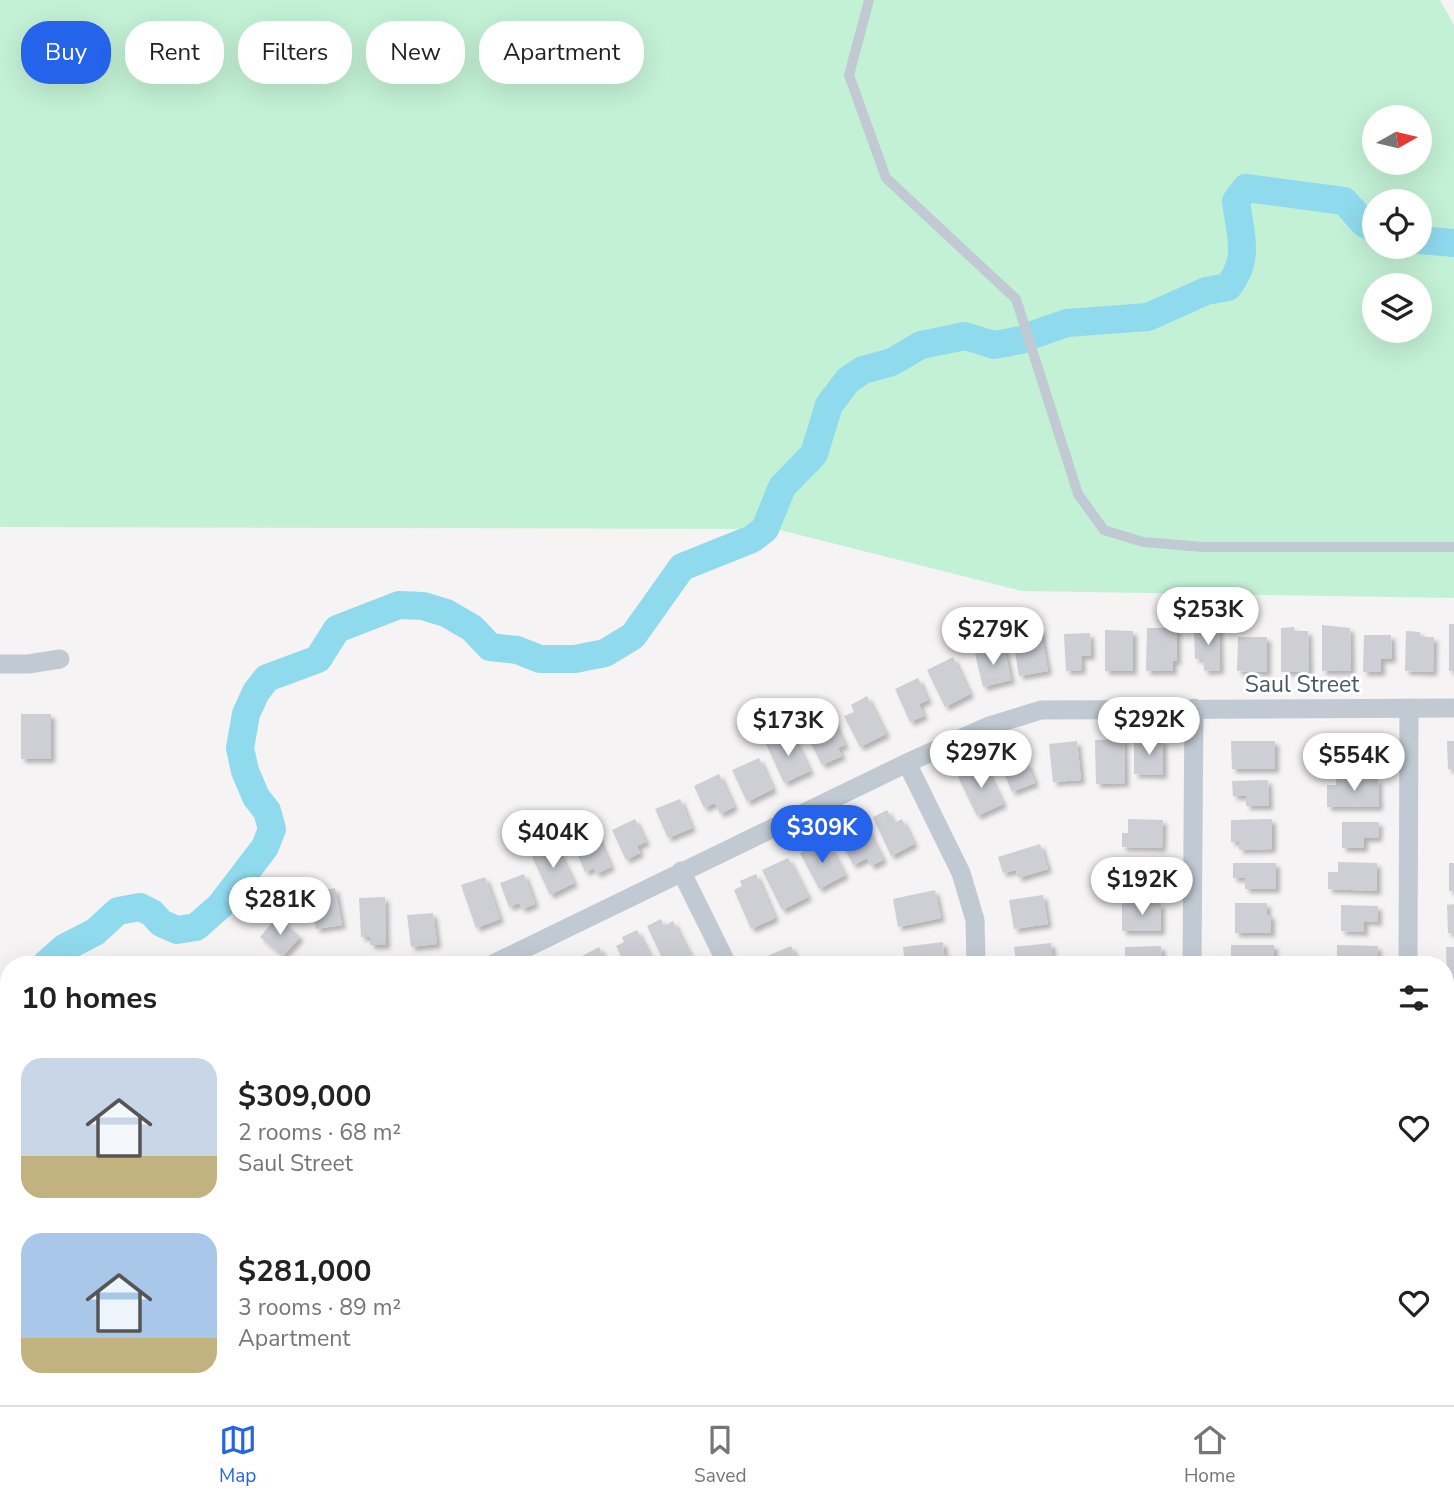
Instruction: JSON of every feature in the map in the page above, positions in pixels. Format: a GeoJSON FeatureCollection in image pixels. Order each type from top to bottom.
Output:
{"type":"FeatureCollection","features":[{"type":"Feature","properties":{"kind":"street"},"geometry":{"type":"LineString","coordinates":[[0,664],[28,664],[60,659]]}},
{"type":"Feature","properties":{"kind":"street"},"geometry":{"type":"LineString","coordinates":[[1192,956],[1194,708]]}},
{"type":"Feature","properties":{"kind":"street"},"geometry":{"type":"LineString","coordinates":[[1408,956],[1409,708]]}},
{"type":"Feature","properties":{"kind":"street","name":"Saul Street"},"geometry":{"type":"LineString","coordinates":[[509,956],[907,763],[989,726],[1041,710],[1454,708]]}},
{"type":"Feature","properties":{"kind":"street"},"geometry":{"type":"LineString","coordinates":[[907,763],[961,873],[975,920],[976,956]]}},
{"type":"Feature","properties":{"kind":"street"},"geometry":{"type":"LineString","coordinates":[[681,871],[723,956]]}},
{"type":"Feature","properties":{"kind":"lane"},"geometry":{"type":"LineString","coordinates":[[869,0],[849,75],[886,178],[1016,299],[1079,494],[1104,530],[1143,542],[1203,547],[1454,547]]}},
{"type":"Feature","properties":{"kind":"green space"},"geometry":{"type":"Polygon","coordinates":[[[0,0],[1440,0],[1454,25],[1454,598],[1022,591],[776,529],[0,527],[0,0]]]}},
{"type":"Feature","properties":{"kind":"building"},"geometry":{"type":"Polygon","coordinates":[[[1449,624],[1454,624],[1454,671],[1449,671],[1449,624]]]}},
{"type":"Feature","properties":{"kind":"building"},"geometry":{"type":"Polygon","coordinates":[[[1322,625],[1350,628],[1351,671],[1322,671],[1322,625]]]}},
{"type":"Feature","properties":{"kind":"building"},"geometry":{"type":"Polygon","coordinates":[[[1219,627],[1220,670],[1204,671],[1203,658],[1195,659],[1194,628],[1219,627]]]}},
{"type":"Feature","properties":{"kind":"building"},"geometry":{"type":"Polygon","coordinates":[[[1294,627],[1294,631],[1308,631],[1309,671],[1281,672],[1281,628],[1294,627]]]}},
{"type":"Feature","properties":{"kind":"building"},"geometry":{"type":"Polygon","coordinates":[[[1040,628],[1048,671],[1019,676],[1012,633],[1040,628]]]}},
{"type":"Feature","properties":{"kind":"building"},"geometry":{"type":"Polygon","coordinates":[[[1147,628],[1177,628],[1177,661],[1173,661],[1173,671],[1146,671],[1147,628]]]}},
{"type":"Feature","properties":{"kind":"building"},"geometry":{"type":"Polygon","coordinates":[[[1105,630],[1133,631],[1133,671],[1105,671],[1105,630]]]}},
{"type":"Feature","properties":{"kind":"building"},"geometry":{"type":"Polygon","coordinates":[[[1406,631],[1420,632],[1420,637],[1434,637],[1433,672],[1405,671],[1406,631]]]}},
{"type":"Feature","properties":{"kind":"building"},"geometry":{"type":"Polygon","coordinates":[[[1090,633],[1091,656],[1081,656],[1082,670],[1066,671],[1064,634],[1090,633]]]}},
{"type":"Feature","properties":{"kind":"building"},"geometry":{"type":"Polygon","coordinates":[[[1364,635],[1391,635],[1392,659],[1381,659],[1381,672],[1363,672],[1364,635]]]}},
{"type":"Feature","properties":{"kind":"building"},"geometry":{"type":"Polygon","coordinates":[[[1238,637],[1267,637],[1267,672],[1237,671],[1238,637]]]}},
{"type":"Feature","properties":{"kind":"building"},"geometry":{"type":"Polygon","coordinates":[[[1004,647],[1011,680],[983,687],[975,654],[1004,647]]]}},
{"type":"Feature","properties":{"kind":"building"},"geometry":{"type":"Polygon","coordinates":[[[953,657],[970,694],[945,707],[927,670],[953,657]]]}},
{"type":"Feature","properties":{"kind":"building"},"geometry":{"type":"Polygon","coordinates":[[[918,678],[928,700],[919,704],[924,716],[910,722],[895,689],[918,678]]]}},
{"type":"Feature","properties":{"kind":"building"},"geometry":{"type":"Polygon","coordinates":[[[867,696],[886,734],[860,747],[844,716],[854,712],[851,705],[867,696]]]}},
{"type":"Feature","properties":{"kind":"building"},"geometry":{"type":"Polygon","coordinates":[[[21,714],[51,714],[51,759],[21,759],[21,714]]]}},
{"type":"Feature","properties":{"kind":"building"},"geometry":{"type":"Polygon","coordinates":[[[831,716],[845,745],[838,748],[842,756],[822,765],[804,729],[831,716]]]}},
{"type":"Feature","properties":{"kind":"building"},"geometry":{"type":"Polygon","coordinates":[[[791,732],[810,771],[784,783],[766,744],[791,732]]]}},
{"type":"Feature","properties":{"kind":"building"},"geometry":{"type":"Polygon","coordinates":[[[1124,739],[1125,783],[1096,784],[1095,740],[1124,739]]]}},
{"type":"Feature","properties":{"kind":"building"},"geometry":{"type":"Polygon","coordinates":[[[1134,740],[1163,740],[1163,775],[1134,774],[1134,740]]]}},
{"type":"Feature","properties":{"kind":"building"},"geometry":{"type":"Polygon","coordinates":[[[1370,740],[1370,747],[1378,746],[1379,769],[1338,771],[1337,741],[1370,740]]]}},
{"type":"Feature","properties":{"kind":"building"},"geometry":{"type":"Polygon","coordinates":[[[1077,741],[1081,780],[1053,782],[1049,744],[1077,741]]]}},
{"type":"Feature","properties":{"kind":"building"},"geometry":{"type":"Polygon","coordinates":[[[1231,741],[1275,741],[1275,769],[1232,769],[1231,741]]]}},
{"type":"Feature","properties":{"kind":"building"},"geometry":{"type":"Polygon","coordinates":[[[1447,741],[1454,741],[1454,769],[1448,769],[1447,741]]]}},
{"type":"Feature","properties":{"kind":"building"},"geometry":{"type":"Polygon","coordinates":[[[1014,752],[1019,765],[1027,762],[1035,783],[1012,792],[998,758],[1014,752]]]}},
{"type":"Feature","properties":{"kind":"building"},"geometry":{"type":"Polygon","coordinates":[[[759,758],[773,789],[747,802],[732,770],[759,758]]]}},
{"type":"Feature","properties":{"kind":"building"},"geometry":{"type":"Polygon","coordinates":[[[984,764],[1003,804],[977,816],[958,777],[984,764]]]}},
{"type":"Feature","properties":{"kind":"building"},"geometry":{"type":"Polygon","coordinates":[[[719,774],[734,807],[720,814],[715,803],[704,808],[694,786],[719,774]]]}},
{"type":"Feature","properties":{"kind":"building"},"geometry":{"type":"Polygon","coordinates":[[[1336,779],[1378,779],[1379,807],[1327,807],[1327,785],[1336,785],[1336,779]]]}},
{"type":"Feature","properties":{"kind":"building"},"geometry":{"type":"Polygon","coordinates":[[[1268,780],[1269,806],[1246,806],[1246,796],[1233,796],[1232,781],[1268,780]]]}},
{"type":"Feature","properties":{"kind":"building"},"geometry":{"type":"Polygon","coordinates":[[[680,799],[692,828],[668,838],[655,809],[680,799]]]}},
{"type":"Feature","properties":{"kind":"building"},"geometry":{"type":"Polygon","coordinates":[[[887,810],[894,823],[902,819],[914,844],[891,856],[873,817],[887,810]]]}},
{"type":"Feature","properties":{"kind":"building"},"geometry":{"type":"Polygon","coordinates":[[[635,819],[646,842],[637,846],[640,853],[626,860],[612,830],[635,819]]]}},
{"type":"Feature","properties":{"kind":"building"},"geometry":{"type":"Polygon","coordinates":[[[1128,819],[1163,820],[1162,848],[1122,847],[1122,833],[1128,833],[1128,819]]]}},
{"type":"Feature","properties":{"kind":"building"},"geometry":{"type":"Polygon","coordinates":[[[1272,819],[1272,849],[1239,850],[1239,842],[1231,842],[1231,820],[1272,819]]]}},
{"type":"Feature","properties":{"kind":"building"},"geometry":{"type":"Polygon","coordinates":[[[591,821],[611,867],[596,874],[594,868],[585,872],[568,832],[591,821]]]}},
{"type":"Feature","properties":{"kind":"building"},"geometry":{"type":"Polygon","coordinates":[[[864,822],[883,860],[871,866],[867,858],[853,865],[838,835],[864,822]]]}},
{"type":"Feature","properties":{"kind":"building"},"geometry":{"type":"Polygon","coordinates":[[[1342,822],[1379,822],[1378,838],[1364,838],[1364,848],[1342,848],[1342,822]]]}},
{"type":"Feature","properties":{"kind":"building"},"geometry":{"type":"Polygon","coordinates":[[[821,842],[825,850],[830,847],[845,875],[819,889],[800,853],[821,842]]]}},
{"type":"Feature","properties":{"kind":"building"},"geometry":{"type":"Polygon","coordinates":[[[1040,844],[1048,869],[1018,878],[1016,870],[1003,873],[998,857],[1040,844]]]}},
{"type":"Feature","properties":{"kind":"building"},"geometry":{"type":"Polygon","coordinates":[[[556,846],[574,883],[550,895],[532,857],[556,846]]]}},
{"type":"Feature","properties":{"kind":"building"},"geometry":{"type":"Polygon","coordinates":[[[788,858],[808,897],[782,910],[762,870],[788,858]]]}},
{"type":"Feature","properties":{"kind":"building"},"geometry":{"type":"Polygon","coordinates":[[[1119,861],[1162,862],[1161,890],[1118,889],[1119,861]]]}},
{"type":"Feature","properties":{"kind":"building"},"geometry":{"type":"Polygon","coordinates":[[[1338,862],[1377,863],[1377,891],[1328,889],[1328,872],[1338,872],[1338,862]]]}},
{"type":"Feature","properties":{"kind":"building"},"geometry":{"type":"Polygon","coordinates":[[[1233,863],[1276,863],[1276,889],[1245,889],[1245,878],[1233,878],[1233,863]]]}},
{"type":"Feature","properties":{"kind":"building"},"geometry":{"type":"Polygon","coordinates":[[[1449,863],[1454,863],[1454,891],[1449,891],[1449,863]]]}},
{"type":"Feature","properties":{"kind":"building"},"geometry":{"type":"Polygon","coordinates":[[[524,874],[535,904],[522,909],[519,903],[509,907],[500,883],[524,874]]]}},
{"type":"Feature","properties":{"kind":"building"},"geometry":{"type":"Polygon","coordinates":[[[756,874],[775,918],[751,929],[734,890],[742,886],[740,881],[756,874]]]}},
{"type":"Feature","properties":{"kind":"building"},"geometry":{"type":"Polygon","coordinates":[[[485,877],[500,919],[476,928],[461,885],[485,877]]]}},
{"type":"Feature","properties":{"kind":"building"},"geometry":{"type":"Polygon","coordinates":[[[335,888],[342,925],[316,929],[310,893],[335,888]]]}},
{"type":"Feature","properties":{"kind":"building"},"geometry":{"type":"Polygon","coordinates":[[[935,890],[941,918],[898,927],[893,899],[935,890]]]}},
{"type":"Feature","properties":{"kind":"building"},"geometry":{"type":"Polygon","coordinates":[[[1043,895],[1048,924],[1014,929],[1009,900],[1043,895]]]}},
{"type":"Feature","properties":{"kind":"building"},"geometry":{"type":"Polygon","coordinates":[[[385,897],[386,945],[370,945],[370,937],[361,937],[359,898],[385,897]]]}},
{"type":"Feature","properties":{"kind":"building"},"geometry":{"type":"Polygon","coordinates":[[[1122,903],[1161,903],[1161,931],[1122,931],[1122,903]]]}},
{"type":"Feature","properties":{"kind":"building"},"geometry":{"type":"Polygon","coordinates":[[[1235,903],[1267,903],[1267,915],[1271,915],[1271,933],[1235,933],[1235,903]]]}},
{"type":"Feature","properties":{"kind":"building"},"geometry":{"type":"Polygon","coordinates":[[[1454,904],[1454,933],[1448,933],[1447,905],[1454,904]]]}},
{"type":"Feature","properties":{"kind":"building"},"geometry":{"type":"Polygon","coordinates":[[[1341,905],[1378,906],[1378,922],[1364,921],[1364,932],[1341,931],[1341,905]]]}},
{"type":"Feature","properties":{"kind":"building"},"geometry":{"type":"Polygon","coordinates":[[[433,913],[437,944],[411,947],[407,915],[433,913]]]}},
{"type":"Feature","properties":{"kind":"building"},"geometry":{"type":"Polygon","coordinates":[[[277,917],[300,937],[283,956],[260,937],[277,917]]]}},
{"type":"Feature","properties":{"kind":"building"},"geometry":{"type":"Polygon","coordinates":[[[661,919],[664,926],[673,921],[690,956],[661,956],[647,926],[661,919]]]}},
{"type":"Feature","properties":{"kind":"building"},"geometry":{"type":"Polygon","coordinates":[[[637,930],[650,956],[621,956],[616,946],[624,942],[622,937],[637,930]]]}},
{"type":"Feature","properties":{"kind":"building"},"geometry":{"type":"Polygon","coordinates":[[[943,942],[944,956],[904,956],[903,947],[943,942]]]}},
{"type":"Feature","properties":{"kind":"building"},"geometry":{"type":"Polygon","coordinates":[[[1051,943],[1052,956],[1015,956],[1014,947],[1051,943]]]}},
{"type":"Feature","properties":{"kind":"building"},"geometry":{"type":"Polygon","coordinates":[[[1231,945],[1274,945],[1274,956],[1231,956],[1231,945]]]}},
{"type":"Feature","properties":{"kind":"building"},"geometry":{"type":"Polygon","coordinates":[[[1337,945],[1378,946],[1377,956],[1337,956],[1337,945]]]}},
{"type":"Feature","properties":{"kind":"building"},"geometry":{"type":"Polygon","coordinates":[[[791,946],[795,956],[767,956],[791,946]]]}},
{"type":"Feature","properties":{"kind":"building"},"geometry":{"type":"Polygon","coordinates":[[[1161,946],[1162,956],[1125,956],[1125,947],[1161,946]]]}},
{"type":"Feature","properties":{"kind":"building"},"geometry":{"type":"Polygon","coordinates":[[[599,947],[603,956],[582,956],[599,947]]]}},
{"type":"Feature","properties":{"kind":"building"},"geometry":{"type":"Polygon","coordinates":[[[1446,947],[1454,947],[1454,956],[1446,956],[1446,947]]]}},
{"type":"Feature","properties":{"kind":"waterway"},"geometry":{"type":"LineString","coordinates":[[1035,334],[1067,323],[1148,317],[1206,291],[1228,287],[1240,266],[1242,256],[1236,201],[1246,188],[1344,201],[1362,221]]}},
{"type":"Feature","properties":{"kind":"waterway"},"geometry":{"type":"LineString","coordinates":[[1432,241],[1454,243]]}},
{"type":"Feature","properties":{"kind":"waterway"},"geometry":{"type":"LineString","coordinates":[[55,956],[64,948],[95,932],[118,911],[140,907],[152,913],[161,923],[177,930],[196,927],[220,906],[265,847],[272,829],[267,811],[256,797],[245,771],[240,748],[246,714],[256,692],[267,678],[318,659],[337,629],[399,605],[423,606],[446,613],[472,628],[490,647],[517,650],[540,659],[575,659],[605,653],[633,636],[682,567],[752,539],[765,529],[782,487],[814,454],[829,405],[848,380],[863,370],[892,362],[921,345],[965,336],[994,345],[1021,340]]}}]}
